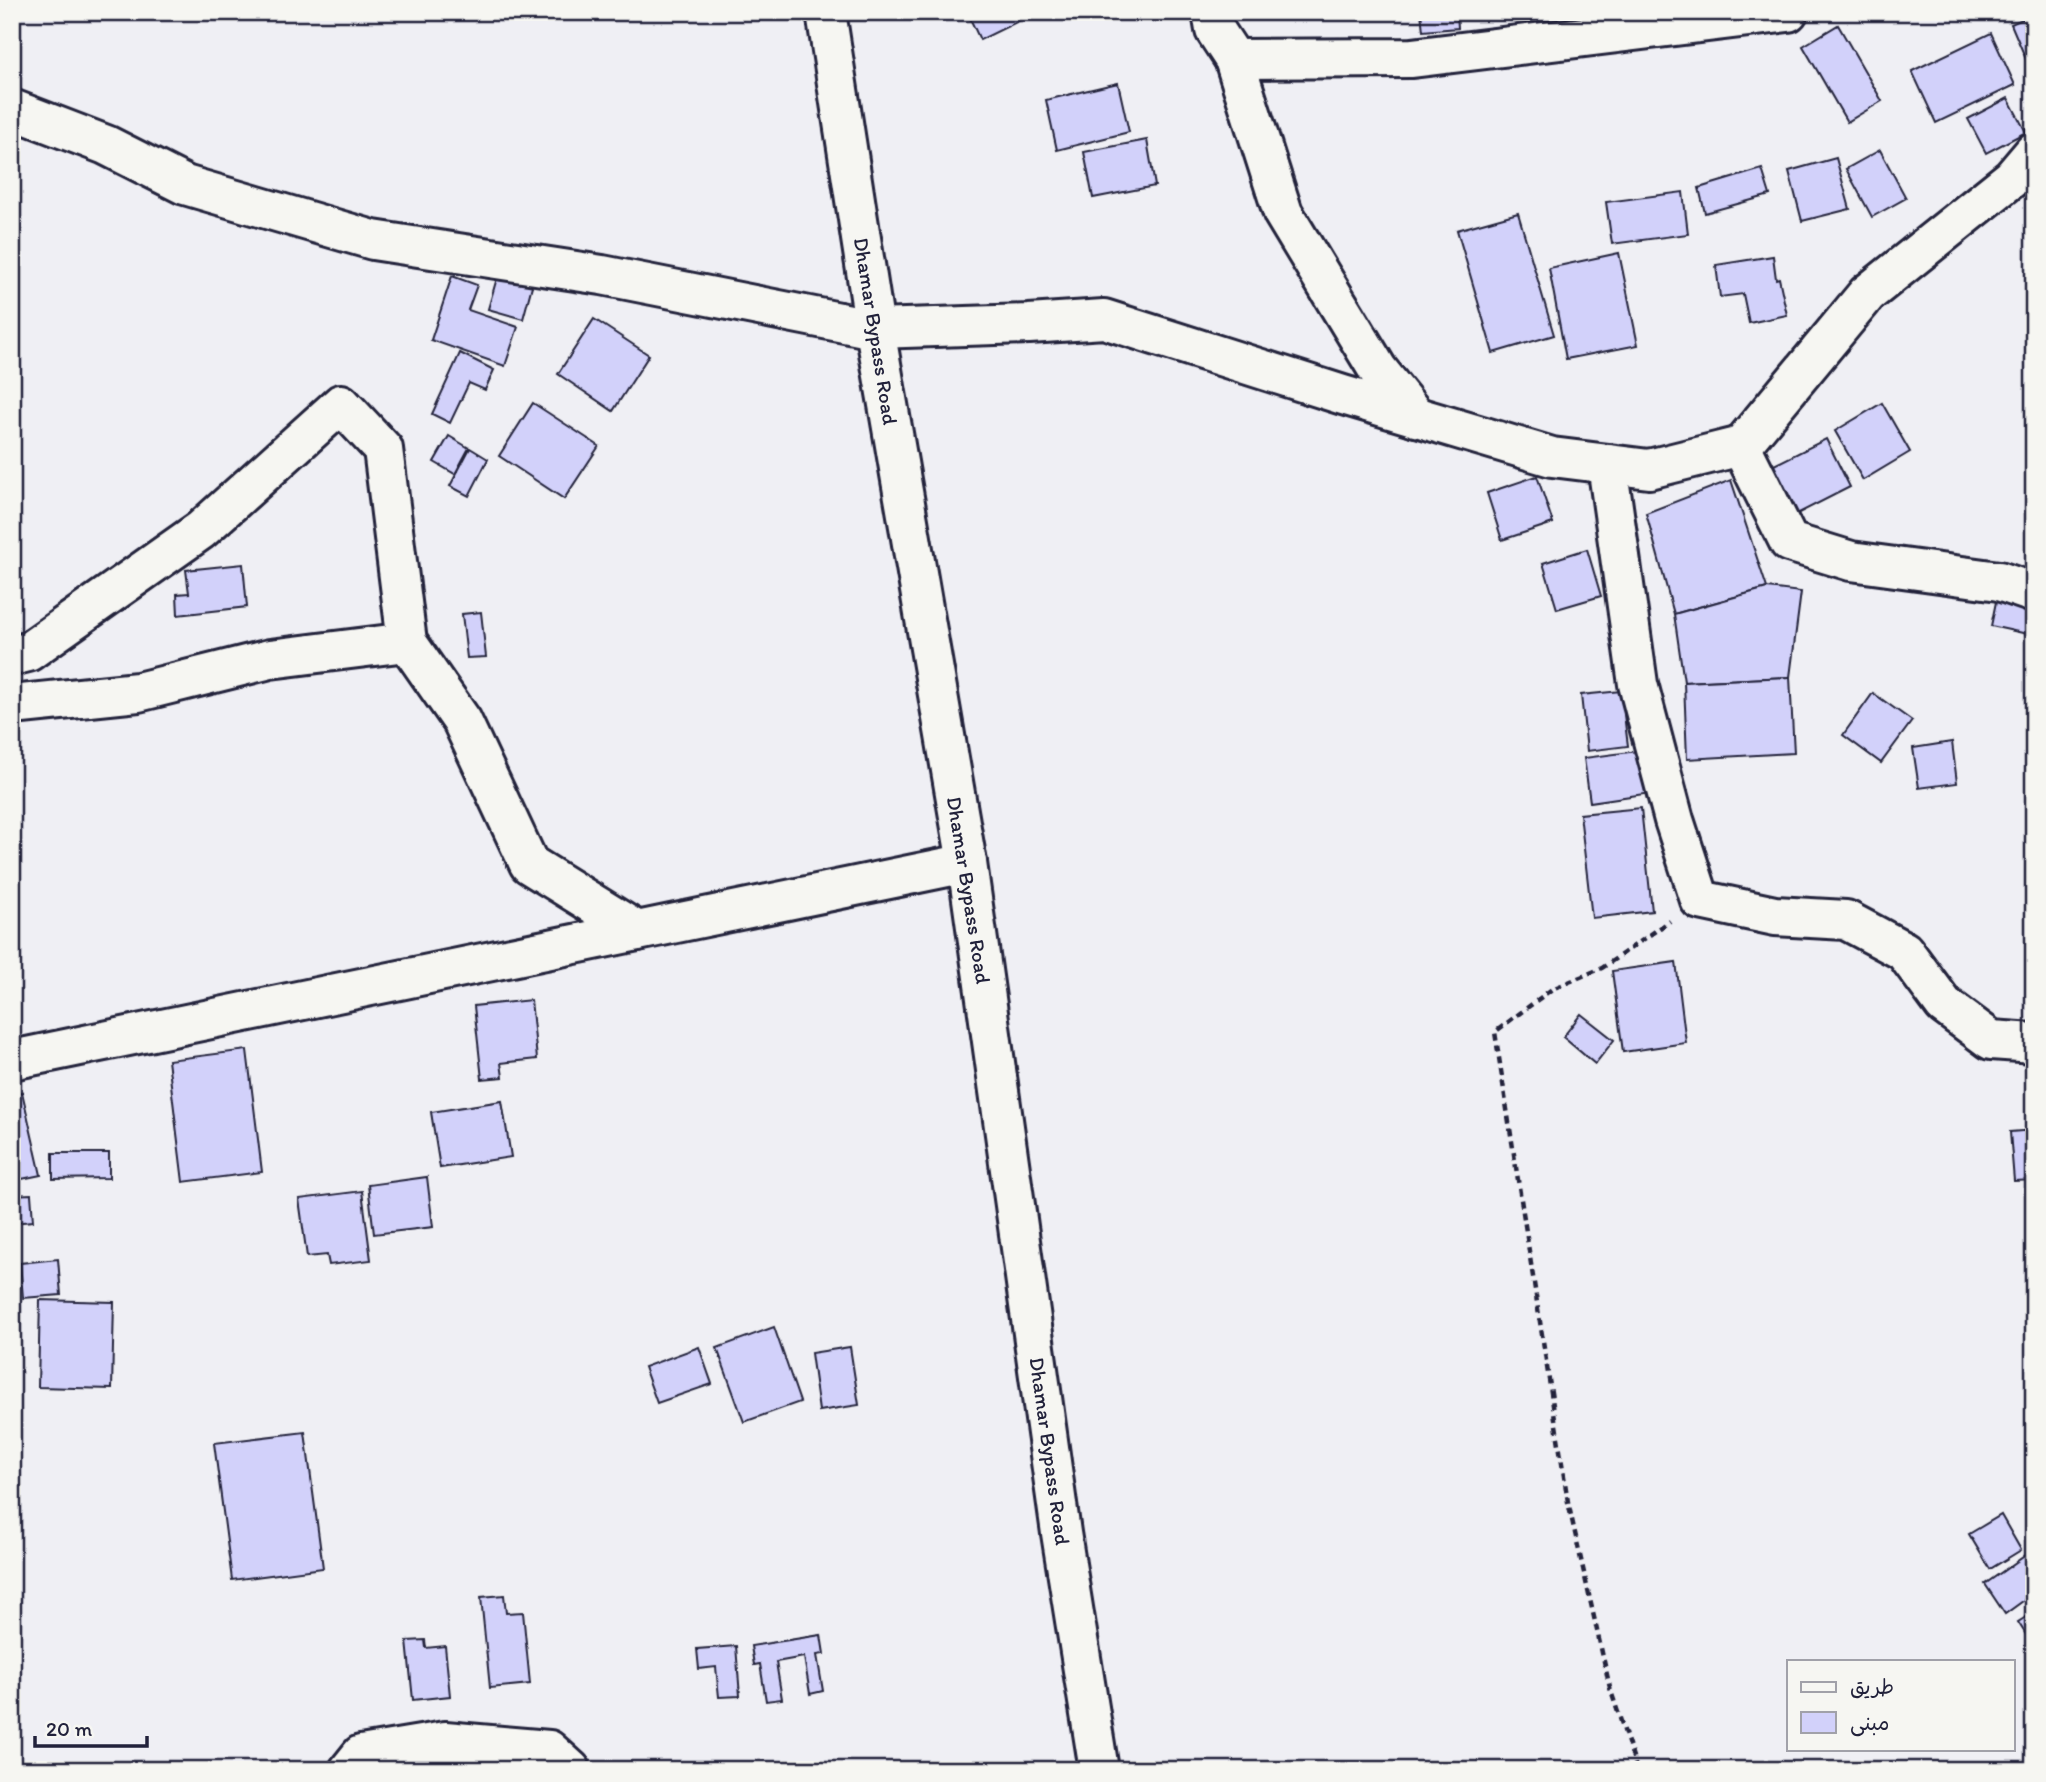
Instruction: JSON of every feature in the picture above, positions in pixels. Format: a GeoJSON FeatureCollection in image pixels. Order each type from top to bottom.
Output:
{"type":"FeatureCollection","features":[{"type":"Feature","properties":{"kind":"street","name":"Dhamar Bypass Road"},"geometry":{"type":"LineString","coordinates":[[826,12],[875,328],[967,863],[1059,1520],[1099,1770]]}},
{"type":"Feature","properties":{"kind":"street"},"geometry":{"type":"LineString","coordinates":[[1212,12],[1215,30],[1234,59],[1283,212],[1378,370],[1416,417]]}},
{"type":"Feature","properties":{"kind":"street"},"geometry":{"type":"LineString","coordinates":[[1234,59],[1412,58],[1788,12]]}},
{"type":"Feature","properties":{"kind":"street"},"geometry":{"type":"LineString","coordinates":[[12,109],[106,145],[185,185],[373,240],[602,275],[875,328],[1104,319],[1552,457],[1649,469],[1741,446],[1867,294],[2012,178],[2034,152]]}},
{"type":"Feature","properties":{"kind":"street"},"geometry":{"type":"LineString","coordinates":[[12,656],[28,652],[201,530],[341,404],[383,449],[407,642],[462,721],[529,864],[637,931]]}},
{"type":"Feature","properties":{"kind":"street"},"geometry":{"type":"LineString","coordinates":[[1741,446],[1789,542],[1851,561],[1999,582],[2034,593]]}},
{"type":"Feature","properties":{"kind":"street"},"geometry":{"type":"LineString","coordinates":[[1606,464],[1638,684],[1674,820],[1700,900],[1775,916],[1846,920],[1904,951],[1944,1005],[1991,1040],[2034,1043]]}},
{"type":"Feature","properties":{"kind":"street"},"geometry":{"type":"LineString","coordinates":[[12,705],[138,692],[270,659],[407,642]]}},
{"type":"Feature","properties":{"kind":"street"},"geometry":{"type":"LineString","coordinates":[[12,1060],[967,863]]}},
{"type":"Feature","properties":{"kind":"street"},"geometry":{"type":"LineString","coordinates":[[349,1770],[361,1755],[445,1741],[548,1750],[571,1770]]}},
{"type":"Feature","properties":{"kind":"path"},"geometry":{"type":"LineString","coordinates":[[1637,1770],[1610,1688],[1568,1502],[1494,1032],[1552,989],[1602,968],[1700,900]]}},
{"type":"Feature","properties":{"kind":"building"},"geometry":{"type":"Polygon","coordinates":[[[967,12],[1037,12],[980,40],[967,12]]]}},
{"type":"Feature","properties":{"kind":"building"},"geometry":{"type":"Polygon","coordinates":[[[1421,12],[1457,12],[1458,28],[1423,31],[1421,12]]]}},
{"type":"Feature","properties":{"kind":"building"},"geometry":{"type":"Polygon","coordinates":[[[2034,14],[2034,78],[2011,24],[2034,14]]]}},
{"type":"Feature","properties":{"kind":"building"},"geometry":{"type":"Polygon","coordinates":[[[1838,25],[1882,101],[1847,122],[1803,46],[1838,25]]]}},
{"type":"Feature","properties":{"kind":"building"},"geometry":{"type":"Polygon","coordinates":[[[1991,33],[2015,85],[1936,123],[1912,71],[1991,33]]]}},
{"type":"Feature","properties":{"kind":"building"},"geometry":{"type":"Polygon","coordinates":[[[1118,83],[1129,132],[1057,150],[1046,100],[1118,83]]]}},
{"type":"Feature","properties":{"kind":"building"},"geometry":{"type":"Polygon","coordinates":[[[2008,98],[2026,132],[1986,153],[1968,119],[2008,98]]]}},
{"type":"Feature","properties":{"kind":"building"},"geometry":{"type":"Polygon","coordinates":[[[1147,140],[1155,186],[1093,198],[1084,152],[1147,140]]]}},
{"type":"Feature","properties":{"kind":"building"},"geometry":{"type":"Polygon","coordinates":[[[1880,150],[1906,198],[1872,217],[1846,169],[1880,150]]]}},
{"type":"Feature","properties":{"kind":"building"},"geometry":{"type":"Polygon","coordinates":[[[1836,158],[1850,209],[1802,221],[1789,171],[1836,158]]]}},
{"type":"Feature","properties":{"kind":"building"},"geometry":{"type":"Polygon","coordinates":[[[1762,169],[1770,195],[1705,213],[1699,188],[1762,169]]]}},
{"type":"Feature","properties":{"kind":"building"},"geometry":{"type":"Polygon","coordinates":[[[1683,192],[1688,234],[1612,244],[1606,202],[1683,192]]]}},
{"type":"Feature","properties":{"kind":"building"},"geometry":{"type":"Polygon","coordinates":[[[1518,213],[1554,335],[1493,353],[1457,230],[1518,213]]]}},
{"type":"Feature","properties":{"kind":"building"},"geometry":{"type":"Polygon","coordinates":[[[1619,253],[1638,345],[1566,359],[1549,268],[1619,253]]]}},
{"type":"Feature","properties":{"kind":"building"},"geometry":{"type":"Polygon","coordinates":[[[1773,256],[1776,279],[1779,278],[1787,315],[1749,323],[1743,294],[1720,297],[1716,265],[1773,256]]]}},
{"type":"Feature","properties":{"kind":"building"},"geometry":{"type":"Polygon","coordinates":[[[499,271],[533,282],[523,319],[488,309],[499,271]]]}},
{"type":"Feature","properties":{"kind":"building"},"geometry":{"type":"Polygon","coordinates":[[[452,276],[477,285],[468,310],[518,327],[505,366],[431,340],[452,276]]]}},
{"type":"Feature","properties":{"kind":"building"},"geometry":{"type":"Polygon","coordinates":[[[594,319],[649,355],[613,411],[558,374],[594,319]]]}},
{"type":"Feature","properties":{"kind":"building"},"geometry":{"type":"Polygon","coordinates":[[[460,353],[494,370],[485,390],[469,383],[450,423],[432,414],[460,353]]]}},
{"type":"Feature","properties":{"kind":"building"},"geometry":{"type":"Polygon","coordinates":[[[533,403],[599,446],[564,499],[499,456],[533,403]]]}},
{"type":"Feature","properties":{"kind":"building"},"geometry":{"type":"Polygon","coordinates":[[[1882,403],[1910,452],[1863,480],[1835,431],[1882,403]]]}},
{"type":"Feature","properties":{"kind":"building"},"geometry":{"type":"Polygon","coordinates":[[[449,436],[469,448],[455,474],[434,462],[449,436]]]}},
{"type":"Feature","properties":{"kind":"building"},"geometry":{"type":"Polygon","coordinates":[[[1826,439],[1850,487],[1795,515],[1770,467],[1826,439]]]}},
{"type":"Feature","properties":{"kind":"building"},"geometry":{"type":"Polygon","coordinates":[[[470,448],[488,459],[469,496],[450,486],[470,448]]]}},
{"type":"Feature","properties":{"kind":"building"},"geometry":{"type":"Polygon","coordinates":[[[1537,476],[1553,523],[1502,540],[1487,493],[1537,476]]]}},
{"type":"Feature","properties":{"kind":"building"},"geometry":{"type":"Polygon","coordinates":[[[1731,480],[1767,588],[1674,614],[1646,513],[1731,480]]]}},
{"type":"Feature","properties":{"kind":"building"},"geometry":{"type":"Polygon","coordinates":[[[1587,549],[1601,596],[1557,609],[1543,563],[1587,549]]]}},
{"type":"Feature","properties":{"kind":"building"},"geometry":{"type":"Polygon","coordinates":[[[243,564],[247,607],[178,615],[177,594],[189,593],[186,570],[243,564]]]}},
{"type":"Feature","properties":{"kind":"building"},"geometry":{"type":"Polygon","coordinates":[[[1767,588],[1801,592],[1790,677],[1684,682],[1674,614],[1767,588]]]}},
{"type":"Feature","properties":{"kind":"building"},"geometry":{"type":"Polygon","coordinates":[[[1997,597],[2034,605],[2032,635],[1991,626],[1997,597]]]}},
{"type":"Feature","properties":{"kind":"building"},"geometry":{"type":"Polygon","coordinates":[[[481,612],[486,657],[467,658],[462,614],[481,612]]]}},
{"type":"Feature","properties":{"kind":"building"},"geometry":{"type":"Polygon","coordinates":[[[1790,677],[1794,753],[1687,759],[1684,682],[1790,677]]]}},
{"type":"Feature","properties":{"kind":"building"},"geometry":{"type":"Polygon","coordinates":[[[1621,691],[1628,746],[1587,751],[1581,695],[1621,691]]]}},
{"type":"Feature","properties":{"kind":"building"},"geometry":{"type":"Polygon","coordinates":[[[1873,693],[1912,721],[1881,763],[1843,735],[1873,693]]]}},
{"type":"Feature","properties":{"kind":"building"},"geometry":{"type":"Polygon","coordinates":[[[1952,742],[1957,783],[1919,788],[1913,748],[1952,742]]]}},
{"type":"Feature","properties":{"kind":"building"},"geometry":{"type":"Polygon","coordinates":[[[1645,750],[1651,793],[1590,802],[1584,758],[1645,750]]]}},
{"type":"Feature","properties":{"kind":"building"},"geometry":{"type":"Polygon","coordinates":[[[1641,808],[1652,911],[1592,918],[1580,814],[1641,808]]]}},
{"type":"Feature","properties":{"kind":"building"},"geometry":{"type":"Polygon","coordinates":[[[1676,962],[1686,1043],[1623,1052],[1612,971],[1676,962]]]}},
{"type":"Feature","properties":{"kind":"building"},"geometry":{"type":"Polygon","coordinates":[[[531,1000],[537,1059],[501,1063],[503,1077],[482,1079],[474,1006],[531,1000]]]}},
{"type":"Feature","properties":{"kind":"building"},"geometry":{"type":"Polygon","coordinates":[[[1581,1014],[1614,1040],[1595,1064],[1563,1037],[1581,1014]]]}},
{"type":"Feature","properties":{"kind":"building"},"geometry":{"type":"Polygon","coordinates":[[[247,1050],[262,1172],[183,1182],[168,1060],[247,1050]]]}},
{"type":"Feature","properties":{"kind":"building"},"geometry":{"type":"Polygon","coordinates":[[[22,1092],[41,1175],[12,1181],[12,1094],[22,1092]]]}},
{"type":"Feature","properties":{"kind":"building"},"geometry":{"type":"Polygon","coordinates":[[[502,1101],[511,1157],[440,1168],[431,1112],[502,1101]]]}},
{"type":"Feature","properties":{"kind":"building"},"geometry":{"type":"Polygon","coordinates":[[[2034,1130],[2034,1180],[2014,1181],[2010,1132],[2034,1130]]]}},
{"type":"Feature","properties":{"kind":"building"},"geometry":{"type":"Polygon","coordinates":[[[53,1153],[109,1153],[109,1178],[53,1179],[53,1153]]]}},
{"type":"Feature","properties":{"kind":"building"},"geometry":{"type":"Polygon","coordinates":[[[427,1177],[433,1227],[374,1234],[368,1185],[427,1177]]]}},
{"type":"Feature","properties":{"kind":"building"},"geometry":{"type":"Polygon","coordinates":[[[362,1191],[371,1260],[329,1265],[327,1255],[307,1257],[299,1199],[362,1191]]]}},
{"type":"Feature","properties":{"kind":"building"},"geometry":{"type":"Polygon","coordinates":[[[31,1194],[33,1221],[12,1223],[12,1195],[31,1194]]]}},
{"type":"Feature","properties":{"kind":"building"},"geometry":{"type":"Polygon","coordinates":[[[58,1259],[61,1295],[23,1298],[20,1263],[58,1259]]]}},
{"type":"Feature","properties":{"kind":"building"},"geometry":{"type":"Polygon","coordinates":[[[40,1300],[114,1302],[112,1389],[38,1387],[40,1300]]]}},
{"type":"Feature","properties":{"kind":"building"},"geometry":{"type":"Polygon","coordinates":[[[774,1327],[800,1402],[744,1422],[717,1348],[774,1327]]]}},
{"type":"Feature","properties":{"kind":"building"},"geometry":{"type":"Polygon","coordinates":[[[699,1347],[712,1384],[657,1403],[644,1367],[699,1347]]]}},
{"type":"Feature","properties":{"kind":"building"},"geometry":{"type":"Polygon","coordinates":[[[850,1347],[859,1405],[819,1411],[811,1353],[850,1347]]]}},
{"type":"Feature","properties":{"kind":"building"},"geometry":{"type":"Polygon","coordinates":[[[305,1432],[323,1568],[232,1580],[214,1443],[305,1432]]]}},
{"type":"Feature","properties":{"kind":"building"},"geometry":{"type":"Polygon","coordinates":[[[2001,1515],[2021,1550],[1990,1569],[1969,1534],[2001,1515]]]}},
{"type":"Feature","properties":{"kind":"building"},"geometry":{"type":"Polygon","coordinates":[[[2033,1550],[2034,1593],[2005,1614],[1985,1584],[2033,1550]]]}},
{"type":"Feature","properties":{"kind":"building"},"geometry":{"type":"Polygon","coordinates":[[[504,1595],[506,1613],[523,1612],[530,1684],[490,1688],[481,1597],[504,1595]]]}},
{"type":"Feature","properties":{"kind":"building"},"geometry":{"type":"Polygon","coordinates":[[[2034,1612],[2034,1647],[2018,1622],[2034,1612]]]}},
{"type":"Feature","properties":{"kind":"building"},"geometry":{"type":"Polygon","coordinates":[[[821,1635],[824,1654],[817,1655],[823,1691],[810,1694],[804,1657],[776,1662],[782,1699],[766,1701],[760,1664],[754,1665],[751,1646],[821,1635]]]}},
{"type":"Feature","properties":{"kind":"building"},"geometry":{"type":"Polygon","coordinates":[[[425,1640],[426,1648],[445,1646],[450,1696],[413,1700],[407,1641],[425,1640]]]}},
{"type":"Feature","properties":{"kind":"building"},"geometry":{"type":"Polygon","coordinates":[[[736,1646],[740,1696],[719,1697],[716,1667],[699,1669],[697,1649],[736,1646]]]}}]}
